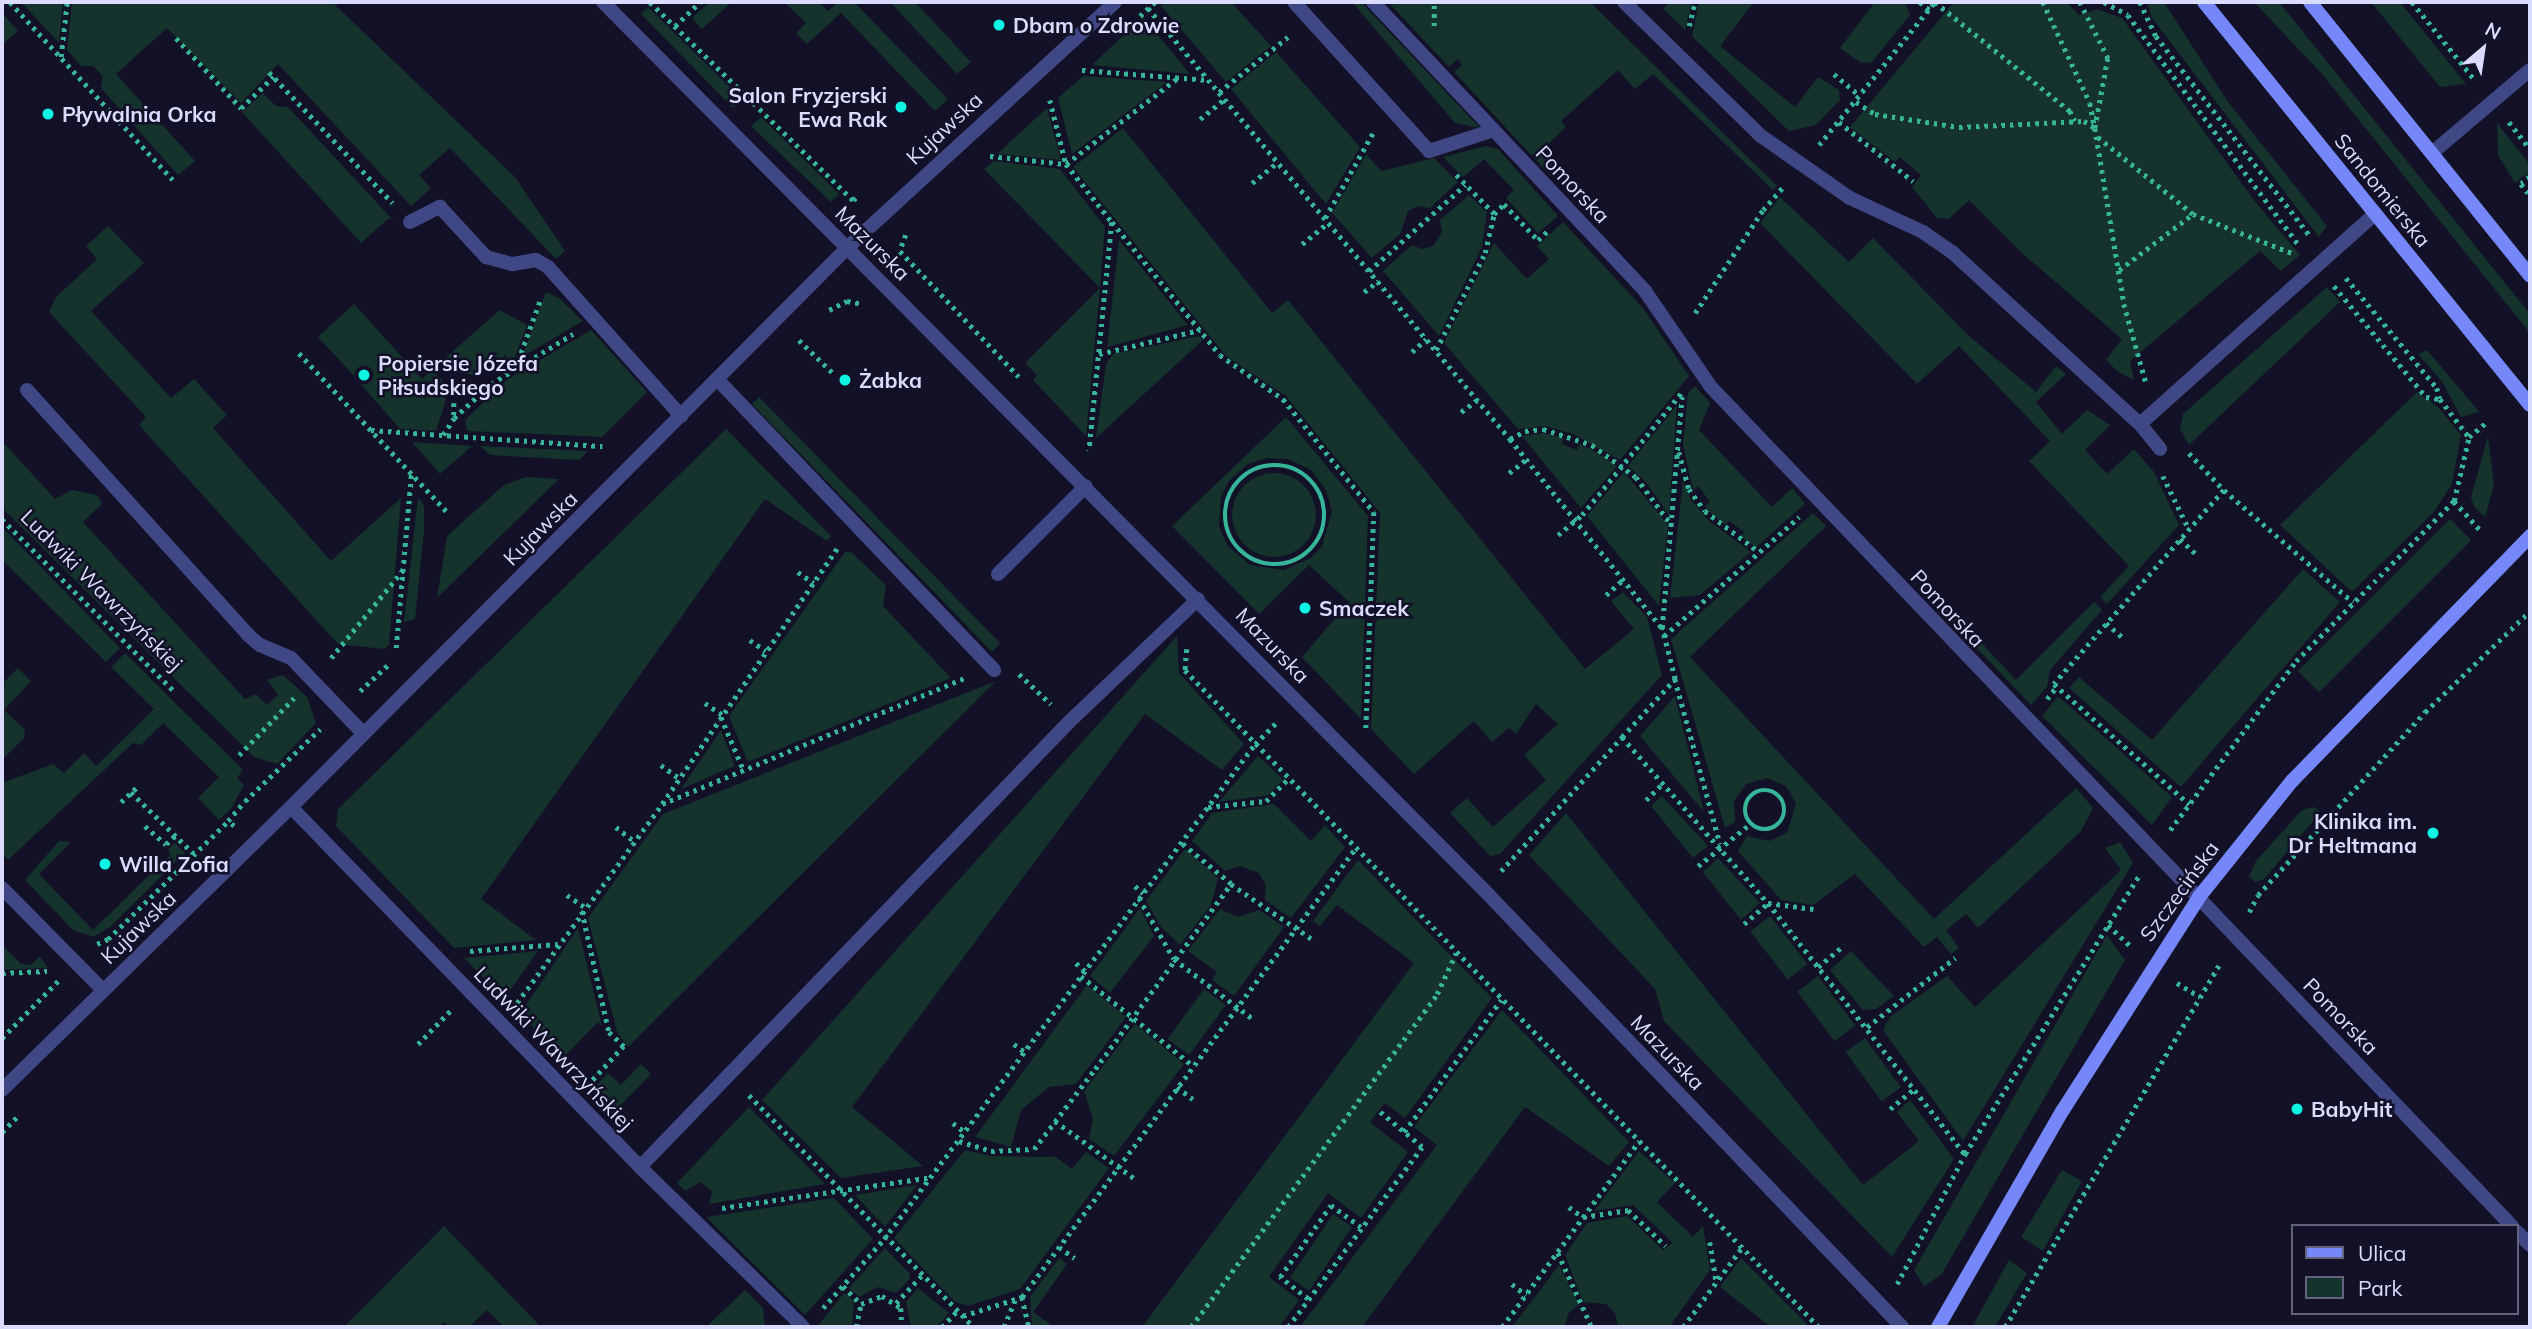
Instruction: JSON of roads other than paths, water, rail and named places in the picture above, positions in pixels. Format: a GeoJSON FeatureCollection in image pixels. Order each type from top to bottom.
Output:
{"type":"FeatureCollection","features":[{"type":"Feature","properties":{"kind":"street","name":"Mazurska"},"geometry":{"type":"LineString","coordinates":[[603,2],[1484,890],[1902,1327]]}},
{"type":"Feature","properties":{"kind":"street","name":"Kujawska"},"geometry":{"type":"LineString","coordinates":[[2,1090],[291,807],[848,247],[1115,2]]}},
{"type":"Feature","properties":{"kind":"street"},"geometry":{"type":"LineString","coordinates":[[1294,2],[1429,151],[1494,130]]}},
{"type":"Feature","properties":{"kind":"street","name":"Pomorska"},"geometry":{"type":"LineString","coordinates":[[1373,2],[1645,291],[1711,387],[2510,1224]]}},
{"type":"Feature","properties":{"kind":"street"},"geometry":{"type":"LineString","coordinates":[[1624,2],[1761,136],[1850,198],[1923,232],[1952,252],[2140,424],[2160,449]]}},
{"type":"Feature","properties":{"kind":"street","name":"Sandomierska"},"geometry":{"type":"LineString","coordinates":[[2204,2],[2530,405]]}},
{"type":"Feature","properties":{"kind":"street"},"geometry":{"type":"LineString","coordinates":[[2310,2],[2530,276]]}},
{"type":"Feature","properties":{"kind":"street"},"geometry":{"type":"LineString","coordinates":[[2432,153],[2530,70]]}},
{"type":"Feature","properties":{"kind":"street"},"geometry":{"type":"LineString","coordinates":[[410,222],[440,207],[486,257],[513,264],[536,260],[551,271],[681,416]]}},
{"type":"Feature","properties":{"kind":"street"},"geometry":{"type":"LineString","coordinates":[[2140,424],[2375,214]]}},
{"type":"Feature","properties":{"kind":"street"},"geometry":{"type":"LineString","coordinates":[[717,380],[994,670]]}},
{"type":"Feature","properties":{"kind":"street"},"geometry":{"type":"LineString","coordinates":[[27,390],[248,635],[260,645],[291,658],[364,734]]}},
{"type":"Feature","properties":{"kind":"street"},"geometry":{"type":"LineString","coordinates":[[998,574],[1086,486]]}},
{"type":"Feature","properties":{"kind":"street","name":"Szczecińska"},"geometry":{"type":"LineString","coordinates":[[1938,1327],[2063,1110],[2146,973],[2199,897],[2292,781],[2530,536]]}},
{"type":"Feature","properties":{"kind":"street"},"geometry":{"type":"LineString","coordinates":[[640,1167],[731,1076],[1069,723],[1179,621],[1198,599]]}},
{"type":"Feature","properties":{"kind":"street","name":"Ludwiki Wawrzyńskiej"},"geometry":{"type":"LineString","coordinates":[[291,807],[640,1167],[795,1320]]}},
{"type":"Feature","properties":{"kind":"street"},"geometry":{"type":"LineString","coordinates":[[2,888],[103,990]]}},
{"type":"Feature","properties":{"kind":"place","name":"Dbam o Zdrowie"},"geometry":{"type":"Point","coordinates":[999,25]}},
{"type":"Feature","properties":{"kind":"place","name":"Salon Fryzjerski Ewa Rak"},"geometry":{"type":"Point","coordinates":[901,107]}},
{"type":"Feature","properties":{"kind":"place","name":"Pływalnia Orka"},"geometry":{"type":"Point","coordinates":[48,114]}},
{"type":"Feature","properties":{"kind":"place","name":"Popiersie Józefa Piłsudskiego"},"geometry":{"type":"Point","coordinates":[364,375]}},
{"type":"Feature","properties":{"kind":"place","name":"Żabka"},"geometry":{"type":"Point","coordinates":[845,380]}},
{"type":"Feature","properties":{"kind":"place","name":"Smaczek"},"geometry":{"type":"Point","coordinates":[1305,608]}},
{"type":"Feature","properties":{"kind":"place","name":"Klinika im. Dr Heltmana"},"geometry":{"type":"Point","coordinates":[2433,833]}},
{"type":"Feature","properties":{"kind":"place","name":"Willa Zofia"},"geometry":{"type":"Point","coordinates":[105,864]}},
{"type":"Feature","properties":{"kind":"place","name":"BabyHit"},"geometry":{"type":"Point","coordinates":[2297,1109]}}]}
